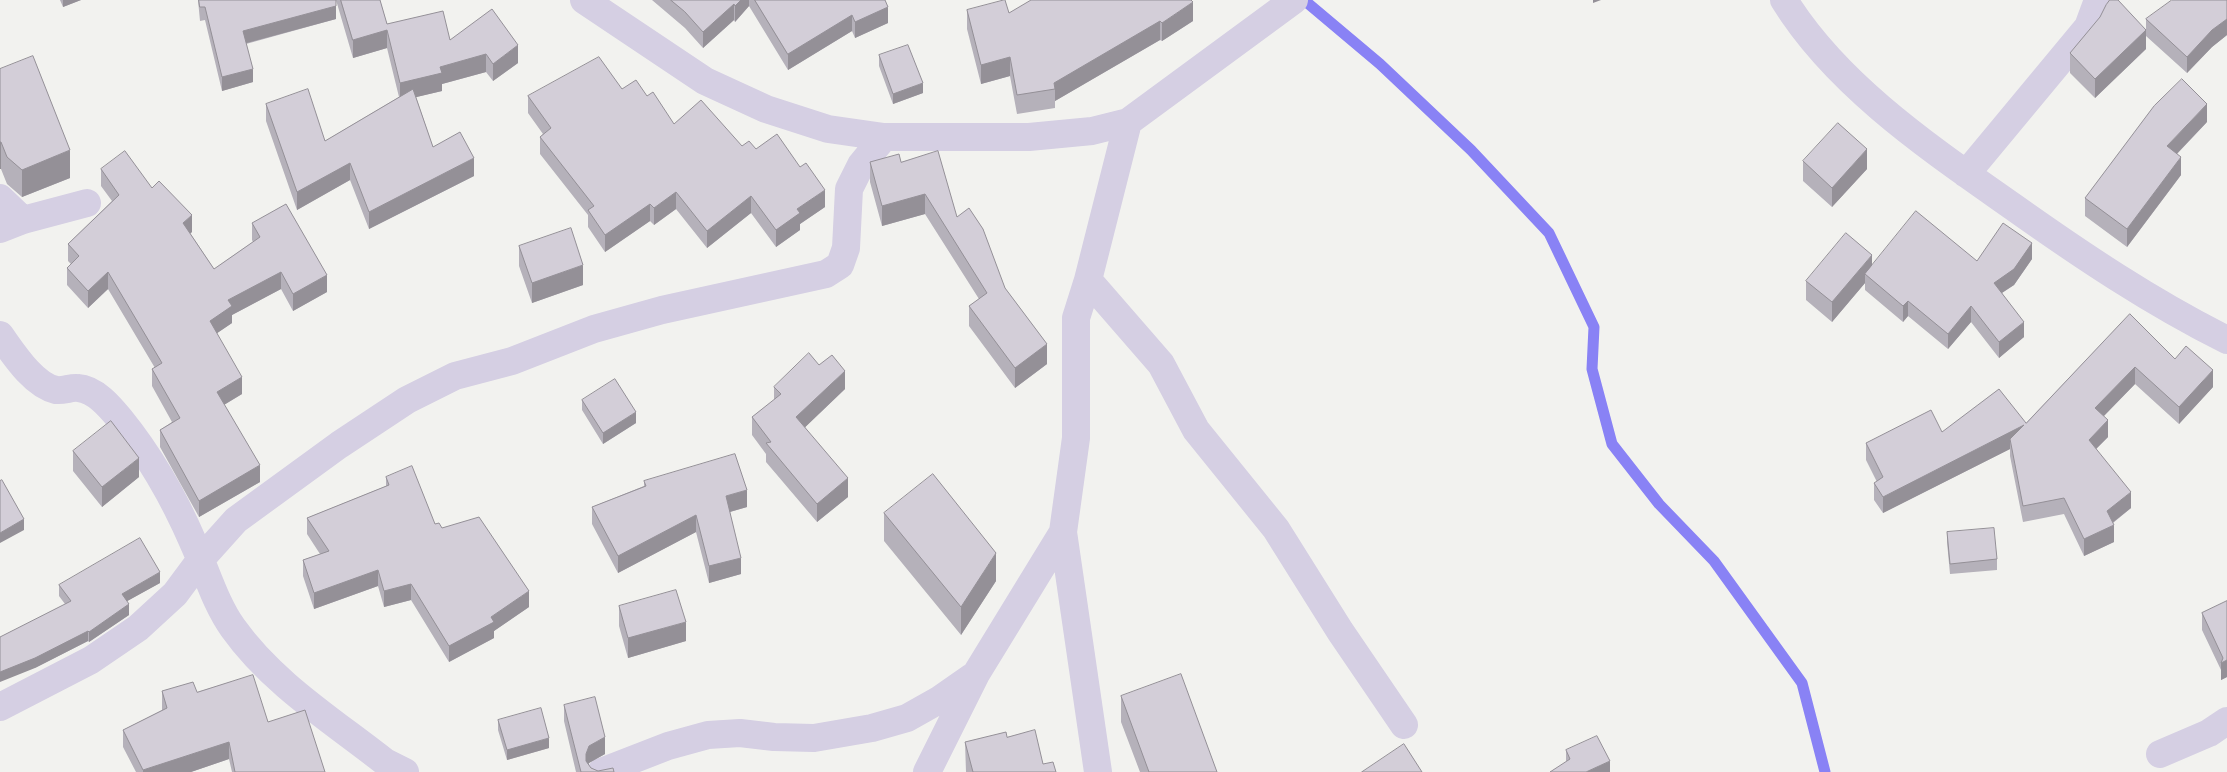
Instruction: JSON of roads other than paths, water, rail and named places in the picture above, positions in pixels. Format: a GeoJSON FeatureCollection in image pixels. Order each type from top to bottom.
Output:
{"type":"FeatureCollection","features":[{"type":"Feature","properties":{"kind":"street"},"geometry":{"type":"LineString","coordinates":[[584,0],[705,81],[766,109],[828,129],[884,137],[1029,137],[1092,131],[1128,122],[1294,0]]}},
{"type":"Feature","properties":{"kind":"street"},"geometry":{"type":"LineString","coordinates":[[1784,0],[1797,22],[1821,50],[1861,90],[1914,135],[1966,174],[2084,256],[2186,319],[2227,340]]}},
{"type":"Feature","properties":{"kind":"street"},"geometry":{"type":"LineString","coordinates":[[1966,174],[2088,27],[2098,0]]}},
{"type":"Feature","properties":{"kind":"street"},"geometry":{"type":"LineString","coordinates":[[1098,772],[1063,532],[1076,438],[1076,318],[1088,280],[1128,122]]}},
{"type":"Feature","properties":{"kind":"street"},"geometry":{"type":"LineString","coordinates":[[0,707],[91,660],[138,628],[175,594],[201,559],[236,520],[285,483],[407,400],[455,376],[512,362],[594,329],[662,310],[826,274],[840,265],[846,248],[849,188],[861,165],[884,137]]}},
{"type":"Feature","properties":{"kind":"street"},"geometry":{"type":"LineString","coordinates":[[0,198],[12,225],[86,203]]}},
{"type":"Feature","properties":{"kind":"street"},"geometry":{"type":"LineString","coordinates":[[1088,280],[1161,364],[1196,430],[1276,528],[1340,631],[1404,725]]}},
{"type":"Feature","properties":{"kind":"street"},"geometry":{"type":"LineString","coordinates":[[0,335],[21,364],[42,383],[55,390],[78,388],[96,394],[119,418],[155,468],[185,524],[232,627],[274,676],[385,762],[405,772]]}},
{"type":"Feature","properties":{"kind":"street"},"geometry":{"type":"LineString","coordinates":[[927,772],[976,674],[1063,532]]}},
{"type":"Feature","properties":{"kind":"street"},"geometry":{"type":"LineString","coordinates":[[604,772],[668,746],[708,734],[740,733],[774,737],[814,738],[872,728],[907,718],[939,700],[976,674]]}},
{"type":"Feature","properties":{"kind":"street"},"geometry":{"type":"LineString","coordinates":[[2160,754],[2209,734],[2227,721]]}},
{"type":"Feature","properties":{"kind":"waterway"},"geometry":{"type":"LineString","coordinates":[[1304,0],[1380,64],[1471,150],[1549,233],[1594,327],[1592,369],[1612,444],[1659,504],[1714,561],[1802,683],[1825,772]]}}]}
